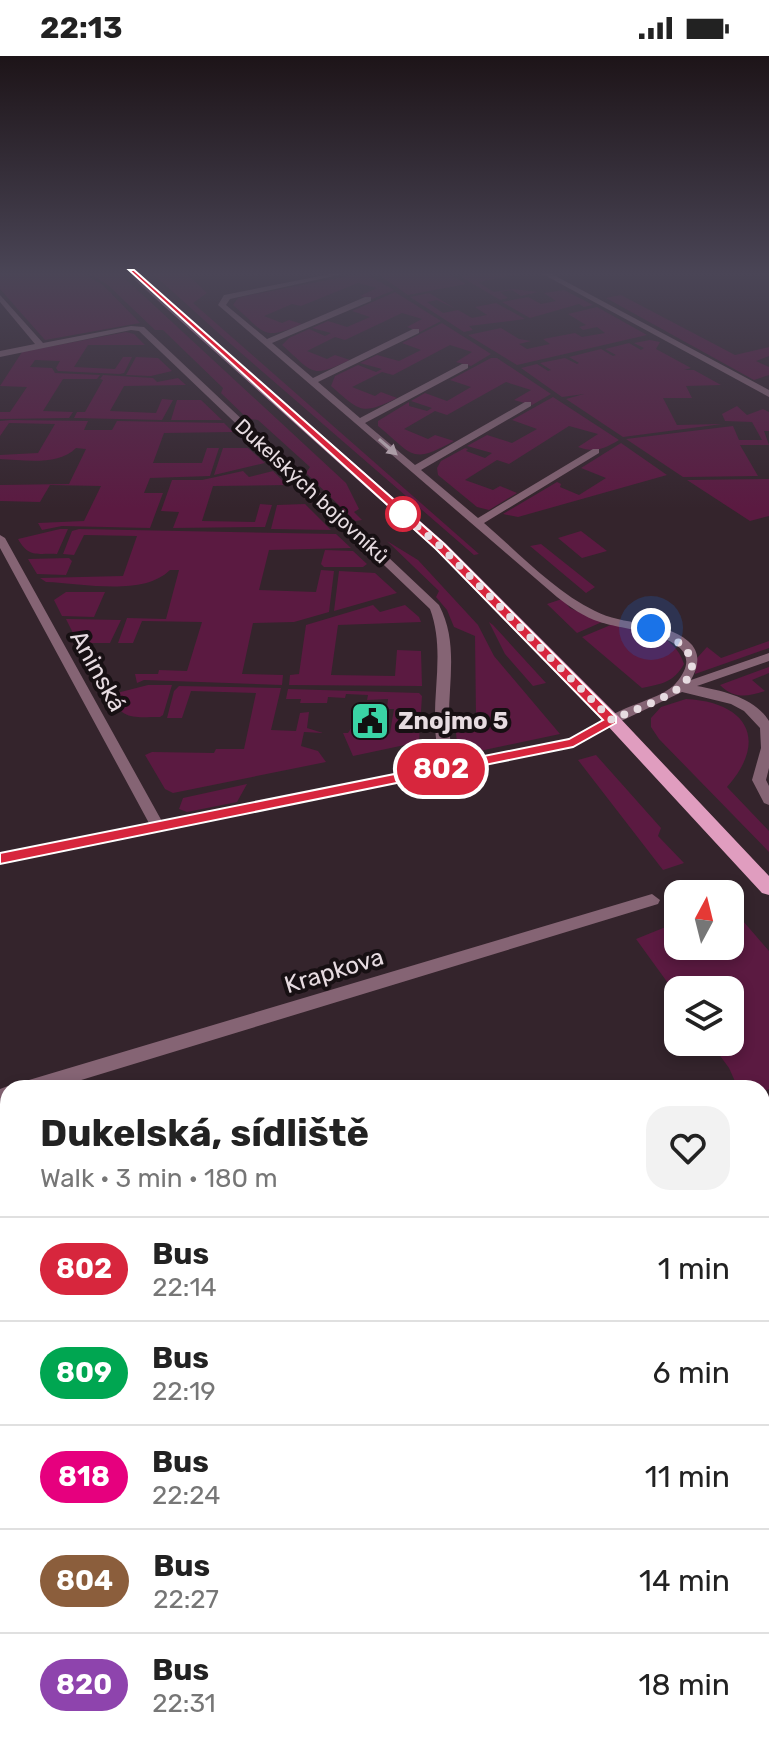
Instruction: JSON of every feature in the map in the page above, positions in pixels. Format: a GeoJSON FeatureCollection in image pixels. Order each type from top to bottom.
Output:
{"type":"FeatureCollection","features":[{"type":"Feature","properties":{"kind":"main road","name":"Dukelských bojovníků"},"geometry":{"type":"LineString","coordinates":[[226,351],[440,546],[612,720],[769,888]]}},
{"type":"Feature","properties":{"kind":"street","name":"Dukelských bojovníků"},"geometry":{"type":"LineString","coordinates":[[164,351],[429,602],[443,627],[445,656],[440,730],[450,767]]}},
{"type":"Feature","properties":{"kind":"street"},"geometry":{"type":"LineString","coordinates":[[275,351],[561,595],[582,610],[611,622],[651,628],[679,641],[686,648],[691,668],[680,688]]}},
{"type":"Feature","properties":{"kind":"street"},"geometry":{"type":"LineString","coordinates":[[311,382],[374,351]]}},
{"type":"Feature","properties":{"kind":"street"},"geometry":{"type":"LineString","coordinates":[[690,351],[769,394]]}},
{"type":"Feature","properties":{"kind":"street"},"geometry":{"type":"LineString","coordinates":[[359,422],[465,366]]}},
{"type":"Feature","properties":{"kind":"street"},"geometry":{"type":"LineString","coordinates":[[414,470],[528,404]]}},
{"type":"Feature","properties":{"kind":"street"},"geometry":{"type":"LineString","coordinates":[[477,523],[596,451]]}},
{"type":"Feature","properties":{"kind":"street","name":"Aninská"},"geometry":{"type":"LineString","coordinates":[[0,538],[157,825]]}},
{"type":"Feature","properties":{"kind":"street"},"geometry":{"type":"LineString","coordinates":[[0,859],[573,743],[612,720],[680,688],[769,657]]}},
{"type":"Feature","properties":{"kind":"street"},"geometry":{"type":"LineString","coordinates":[[680,688],[737,701],[747,705],[760,718],[769,731],[769,745],[759,780],[769,800]]}},
{"type":"Feature","properties":{"kind":"street","name":"Krapkova"},"geometry":{"type":"LineString","coordinates":[[56,1080],[652,900]]}},
{"type":"Feature","properties":{"kind":"shaded area"},"geometry":{"type":"Polygon","coordinates":[[[84,351],[74,367],[115,369],[123,357],[132,357],[124,373],[120,374],[58,371],[56,368],[60,361],[35,360],[30,367],[52,368],[55,373],[100,375],[97,379],[63,379],[43,411],[73,412],[69,418],[0,419],[0,412],[10,412],[27,387],[0,386],[22,352],[84,351]]]}},
{"type":"Feature","properties":{"kind":"shaded area"},"geometry":{"type":"Polygon","coordinates":[[[185,351],[204,351],[346,483],[359,509],[354,512],[362,520],[355,521],[306,473],[310,467],[258,420],[248,419],[221,393],[223,388],[185,351]]]}},
{"type":"Feature","properties":{"kind":"shaded area"},"geometry":{"type":"Polygon","coordinates":[[[239,351],[248,351],[479,554],[474,555],[239,351]]]}},
{"type":"Feature","properties":{"kind":"shaded area"},"geometry":{"type":"Polygon","coordinates":[[[289,351],[307,351],[327,359],[335,355],[350,360],[327,370],[307,367],[289,351]]]}},
{"type":"Feature","properties":{"kind":"shaded area"},"geometry":{"type":"Polygon","coordinates":[[[419,351],[438,351],[393,375],[382,372],[352,387],[375,396],[381,392],[397,398],[376,407],[355,406],[331,386],[335,376],[358,365],[376,372],[382,369],[360,363],[377,355],[399,361],[419,351]]]}},
{"type":"Feature","properties":{"kind":"shaded area"},"geometry":{"type":"Polygon","coordinates":[[[469,351],[491,354],[471,366],[456,362],[472,352],[469,351]]]}},
{"type":"Feature","properties":{"kind":"shaded area"},"geometry":{"type":"Polygon","coordinates":[[[494,351],[577,351],[517,365],[494,351]]]}},
{"type":"Feature","properties":{"kind":"shaded area"},"geometry":{"type":"Polygon","coordinates":[[[592,351],[616,355],[609,351],[660,351],[691,368],[684,370],[694,370],[721,385],[686,386],[692,398],[663,398],[677,425],[722,424],[623,437],[566,399],[584,394],[562,397],[521,368],[537,364],[548,371],[551,370],[540,363],[565,358],[577,364],[569,357],[592,351]]]}},
{"type":"Feature","properties":{"kind":"shaded area"},"geometry":{"type":"Polygon","coordinates":[[[702,351],[728,351],[735,355],[769,351],[769,356],[756,361],[769,367],[769,375],[754,380],[702,351]]]}},
{"type":"Feature","properties":{"kind":"shaded area"},"geometry":{"type":"Polygon","coordinates":[[[136,357],[158,358],[172,371],[151,376],[126,375],[136,357]]]}},
{"type":"Feature","properties":{"kind":"shaded area"},"geometry":{"type":"Polygon","coordinates":[[[491,358],[497,358],[551,394],[532,405],[514,400],[531,390],[506,382],[447,415],[435,411],[404,429],[428,439],[435,435],[454,441],[429,453],[406,450],[378,426],[378,421],[409,402],[409,406],[427,411],[432,408],[411,401],[425,393],[447,401],[471,387],[450,380],[491,358]]]}},
{"type":"Feature","properties":{"kind":"shaded area"},"geometry":{"type":"Polygon","coordinates":[[[103,375],[153,378],[157,382],[178,378],[186,385],[124,386],[110,411],[156,413],[162,399],[173,400],[162,420],[74,418],[77,412],[85,412],[103,375]]]}},
{"type":"Feature","properties":{"kind":"shaded area"},"geometry":{"type":"Polygon","coordinates":[[[553,397],[619,440],[599,449],[584,449],[578,447],[598,434],[569,426],[509,464],[497,460],[465,480],[493,490],[500,486],[517,493],[489,510],[477,507],[438,475],[437,468],[441,461],[465,448],[485,458],[492,453],[467,446],[487,435],[512,443],[537,429],[512,420],[553,397]]]}},
{"type":"Feature","properties":{"kind":"shaded area"},"geometry":{"type":"Polygon","coordinates":[[[177,400],[201,400],[222,420],[171,420],[177,400]]]}},
{"type":"Feature","properties":{"kind":"shaded area"},"geometry":{"type":"Polygon","coordinates":[[[737,406],[747,415],[763,409],[769,412],[769,431],[764,431],[769,445],[740,445],[758,476],[683,477],[626,439],[733,426],[739,440],[762,440],[752,422],[725,421],[722,414],[737,406]]]}},
{"type":"Feature","properties":{"kind":"shaded area"},"geometry":{"type":"Polygon","coordinates":[[[0,421],[88,421],[84,430],[112,430],[117,421],[224,423],[233,432],[164,433],[153,463],[202,463],[207,448],[219,448],[210,476],[150,478],[144,493],[163,493],[150,528],[62,526],[42,530],[38,523],[84,521],[101,486],[50,485],[40,502],[0,501],[0,485],[69,484],[86,449],[76,448],[51,460],[0,459],[0,455],[38,453],[55,424],[9,423],[0,436],[0,421]]]}},
{"type":"Feature","properties":{"kind":"shaded area"},"geometry":{"type":"Polygon","coordinates":[[[621,443],[667,475],[518,517],[503,514],[557,482],[561,484],[560,487],[579,495],[606,478],[581,468],[621,443]]]}},
{"type":"Feature","properties":{"kind":"shaded area"},"geometry":{"type":"Polygon","coordinates":[[[223,448],[248,448],[265,463],[214,475],[223,448]]]}},
{"type":"Feature","properties":{"kind":"shaded area"},"geometry":{"type":"Polygon","coordinates":[[[243,471],[249,477],[273,471],[287,485],[213,486],[202,521],[255,522],[260,504],[272,505],[265,527],[173,528],[179,512],[161,511],[172,480],[202,480],[243,471]]]}},
{"type":"Feature","properties":{"kind":"shaded area"},"geometry":{"type":"Polygon","coordinates":[[[769,479],[769,516],[750,521],[687,480],[769,479]]]}},
{"type":"Feature","properties":{"kind":"shaded area"},"geometry":{"type":"Polygon","coordinates":[[[305,504],[331,530],[271,529],[277,505],[305,504]]]}},
{"type":"Feature","properties":{"kind":"shaded area"},"geometry":{"type":"Polygon","coordinates":[[[68,529],[57,554],[30,552],[18,539],[68,529]]]}},
{"type":"Feature","properties":{"kind":"shaded area"},"geometry":{"type":"Polygon","coordinates":[[[72,531],[336,534],[351,548],[269,550],[259,590],[316,592],[321,570],[334,571],[329,612],[294,622],[253,623],[242,674],[283,675],[282,685],[144,680],[137,683],[135,674],[158,674],[159,670],[187,671],[202,622],[142,621],[133,643],[118,643],[127,618],[166,619],[179,570],[170,570],[158,578],[128,586],[46,582],[40,578],[123,576],[137,536],[84,535],[74,555],[63,554],[72,531]]]}},
{"type":"Feature","properties":{"kind":"shaded area"},"geometry":{"type":"Polygon","coordinates":[[[581,531],[607,551],[582,558],[558,538],[581,531]]]}},
{"type":"Feature","properties":{"kind":"shaded area"},"geometry":{"type":"Polygon","coordinates":[[[387,541],[418,560],[478,625],[494,656],[560,734],[475,752],[457,742],[455,725],[476,717],[475,636],[454,627],[447,610],[436,597],[439,591],[387,541]]]}},
{"type":"Feature","properties":{"kind":"shaded area"},"geometry":{"type":"Polygon","coordinates":[[[541,544],[595,587],[586,593],[530,546],[541,544]]]}},
{"type":"Feature","properties":{"kind":"shaded area"},"geometry":{"type":"Polygon","coordinates":[[[325,550],[353,551],[367,564],[363,567],[324,567],[321,564],[325,550]]]}},
{"type":"Feature","properties":{"kind":"shaded area"},"geometry":{"type":"Polygon","coordinates":[[[69,558],[72,561],[66,575],[37,574],[28,559],[69,558]]]}},
{"type":"Feature","properties":{"kind":"shaded area"},"geometry":{"type":"Polygon","coordinates":[[[339,571],[375,573],[397,593],[334,611],[339,571]]]}},
{"type":"Feature","properties":{"kind":"shaded area"},"geometry":{"type":"Polygon","coordinates":[[[66,592],[105,592],[94,617],[62,616],[54,600],[66,592]]]}},
{"type":"Feature","properties":{"kind":"shaded area"},"geometry":{"type":"Polygon","coordinates":[[[562,599],[570,608],[602,622],[577,633],[547,604],[562,599]]]}},
{"type":"Feature","properties":{"kind":"shaded area"},"geometry":{"type":"Polygon","coordinates":[[[373,605],[380,612],[405,605],[421,622],[338,625],[331,675],[395,676],[397,650],[421,651],[422,686],[289,685],[290,675],[299,674],[306,625],[373,605]]]}},
{"type":"Feature","properties":{"kind":"shaded area"},"geometry":{"type":"Polygon","coordinates":[[[66,619],[121,620],[110,643],[78,643],[66,619]]]}},
{"type":"Feature","properties":{"kind":"shaded area"},"geometry":{"type":"Polygon","coordinates":[[[489,622],[546,683],[533,686],[505,654],[489,622]]]}},
{"type":"Feature","properties":{"kind":"shaded area"},"geometry":{"type":"Polygon","coordinates":[[[613,624],[665,639],[673,645],[684,664],[667,681],[642,688],[582,637],[613,624]]]}},
{"type":"Feature","properties":{"kind":"shaded area"},"geometry":{"type":"Polygon","coordinates":[[[769,641],[769,648],[695,674],[697,658],[707,647],[721,658],[769,641]]]}},
{"type":"Feature","properties":{"kind":"shaded area"},"geometry":{"type":"Polygon","coordinates":[[[769,667],[769,673],[752,680],[765,691],[741,696],[730,693],[720,685],[769,667]]]}},
{"type":"Feature","properties":{"kind":"shaded area"},"geometry":{"type":"Polygon","coordinates":[[[148,685],[172,685],[160,717],[130,716],[119,709],[109,695],[148,685]]]}},
{"type":"Feature","properties":{"kind":"shaded area"},"geometry":{"type":"Polygon","coordinates":[[[179,686],[281,688],[271,730],[296,731],[300,713],[309,712],[307,728],[323,733],[304,732],[301,746],[318,751],[326,762],[173,793],[165,789],[145,755],[152,752],[214,753],[216,749],[244,749],[256,693],[191,691],[182,718],[167,718],[174,691],[179,686]]]}},
{"type":"Feature","properties":{"kind":"shaded area"},"geometry":{"type":"Polygon","coordinates":[[[288,689],[419,693],[422,696],[419,742],[353,756],[343,733],[348,733],[352,727],[352,733],[386,736],[390,733],[394,709],[387,709],[388,699],[367,700],[368,695],[346,694],[345,698],[328,697],[327,703],[300,703],[301,699],[286,699],[288,689]]]}},
{"type":"Feature","properties":{"kind":"shaded area"},"geometry":{"type":"Polygon","coordinates":[[[686,699],[724,707],[745,726],[749,739],[747,754],[727,787],[769,831],[769,852],[659,739],[651,727],[651,718],[661,707],[686,699]]]}},
{"type":"Feature","properties":{"kind":"shaded area"},"geometry":{"type":"Polygon","coordinates":[[[596,755],[661,828],[658,836],[684,863],[663,870],[578,760],[596,755]]]}},
{"type":"Feature","properties":{"kind":"shaded area"},"geometry":{"type":"Polygon","coordinates":[[[247,784],[237,802],[187,812],[179,809],[183,798],[247,784]]]}},
{"type":"Feature","properties":{"kind":"shaded area"},"geometry":{"type":"Polygon","coordinates":[[[744,922],[769,951],[769,1080],[734,1080],[720,1056],[744,1056],[744,976],[664,978],[636,939],[664,928],[664,960],[744,960],[744,922]]]}},
{"type":"Feature","properties":{"kind":"bus line","name":"802"},"geometry":{"type":"LineString","coordinates":[[0,859],[573,743],[612,720],[440,546],[221,351]]}},
{"type":"Feature","properties":{"kind":"place","name":"Znojmo 5"},"geometry":{"type":"Point","coordinates":[370,721]}},
{"type":"Feature","properties":{"kind":"route"},"geometry":{"type":"LineString","coordinates":[[403,514],[394,506],[440,546],[612,720],[680,688],[689,677],[691,657],[686,648],[667,634],[651,628]]}}]}
